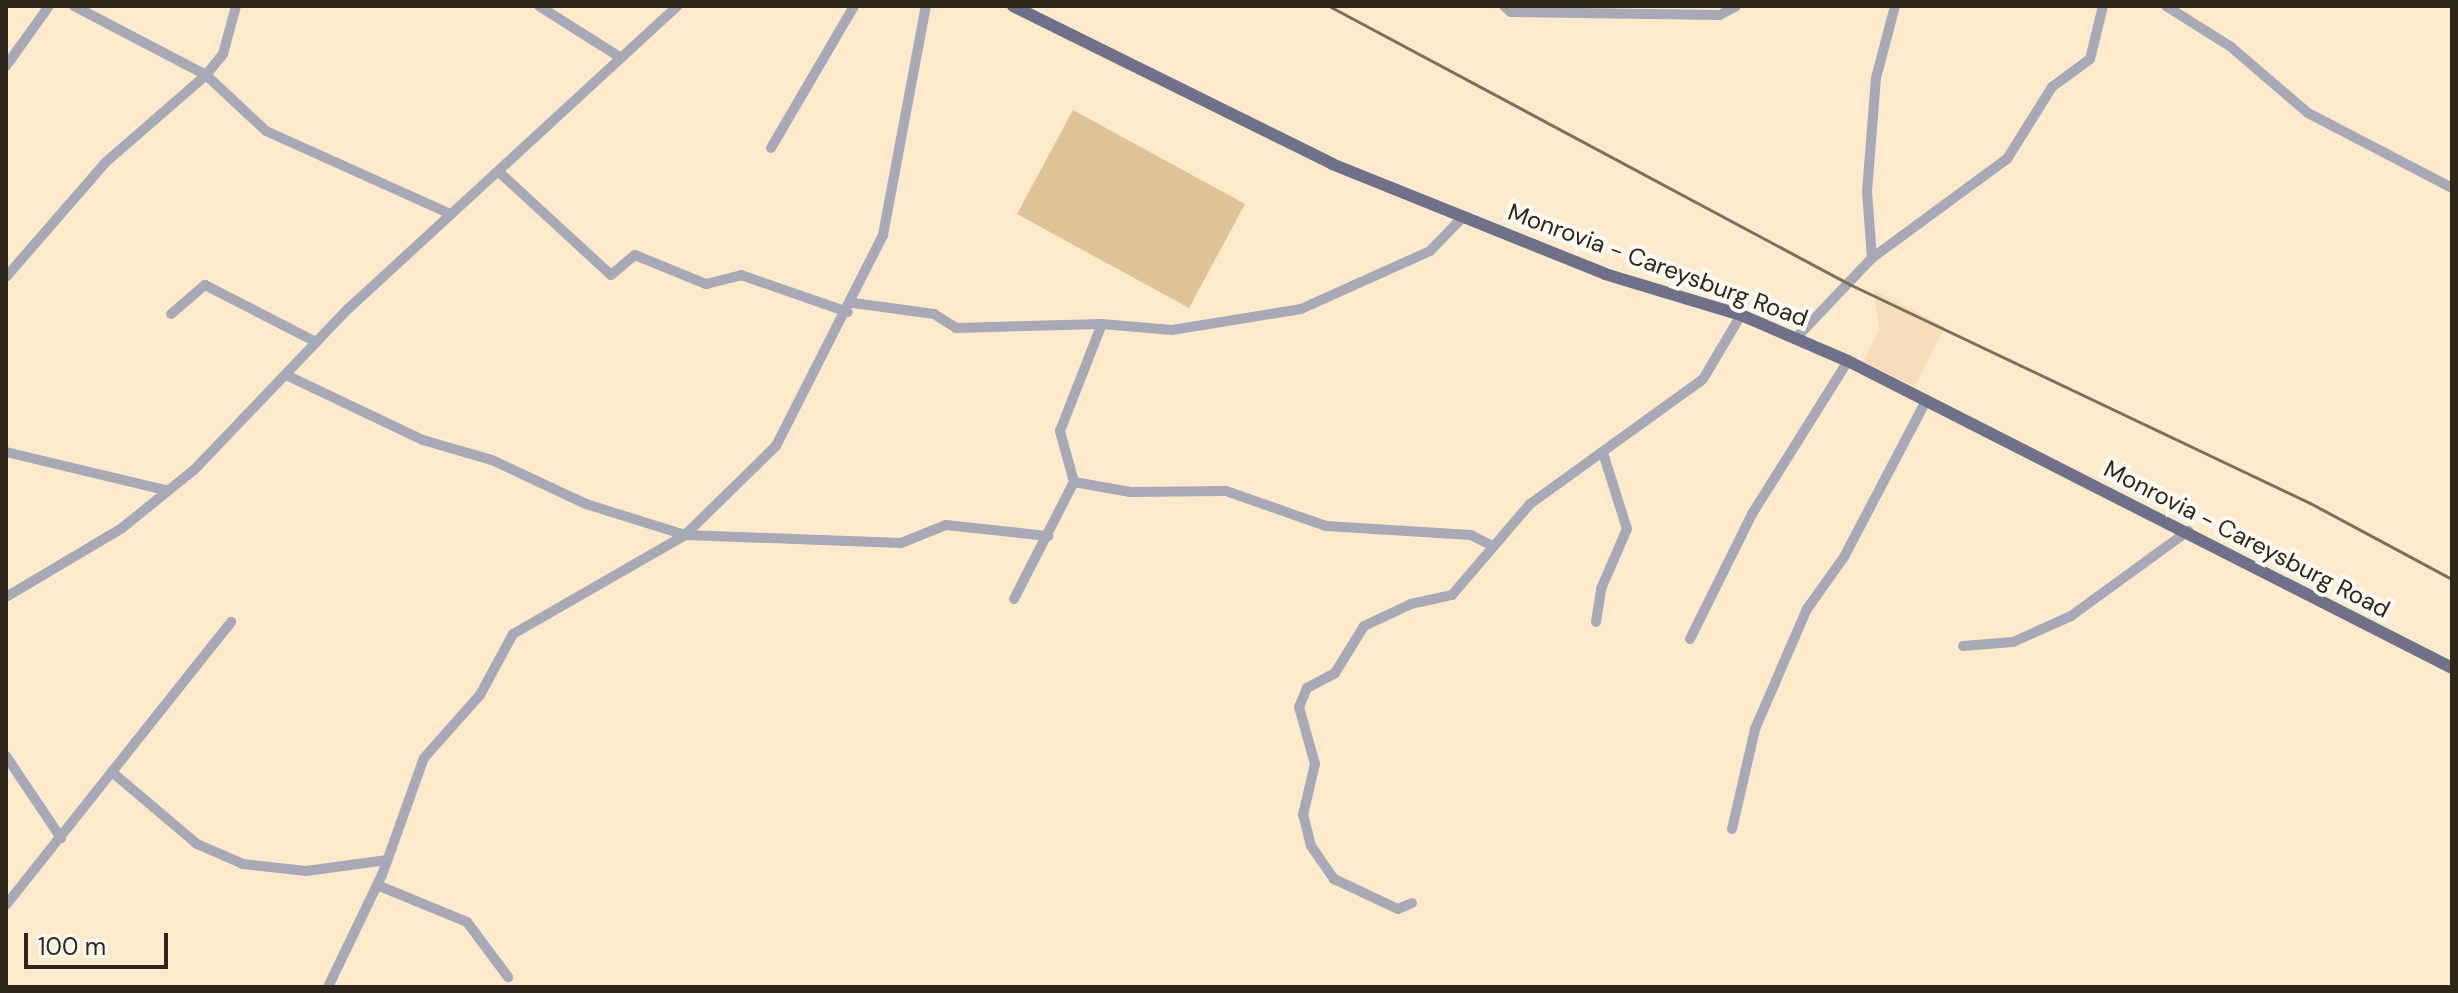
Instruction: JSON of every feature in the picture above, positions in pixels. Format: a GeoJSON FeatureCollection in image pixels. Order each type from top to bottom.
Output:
{"type":"FeatureCollection","features":[{"type":"Feature","properties":{"kind":"main road","name":"Monrovia - Careysburg Road"},"geometry":{"type":"LineString","coordinates":[[1013,6],[1332,164],[1605,274],[1741,315],[1848,361],[2188,531],[2452,668]]}},
{"type":"Feature","properties":{"kind":"street"},"geometry":{"type":"LineString","coordinates":[[6,66],[49,6]]}},
{"type":"Feature","properties":{"kind":"street"},"geometry":{"type":"LineString","coordinates":[[74,6],[206,75],[266,131],[451,214]]}},
{"type":"Feature","properties":{"kind":"street"},"geometry":{"type":"LineString","coordinates":[[6,277],[106,162],[206,75],[223,54],[236,6]]}},
{"type":"Feature","properties":{"kind":"street"},"geometry":{"type":"LineString","coordinates":[[539,6],[618,56]]}},
{"type":"Feature","properties":{"kind":"street"},"geometry":{"type":"LineString","coordinates":[[6,597],[122,528],[165,490],[194,470],[316,342],[618,56],[677,6]]}},
{"type":"Feature","properties":{"kind":"street"},"geometry":{"type":"LineString","coordinates":[[771,148],[854,6]]}},
{"type":"Feature","properties":{"kind":"street"},"geometry":{"type":"LineString","coordinates":[[328,987],[377,885],[424,758],[480,695],[513,634],[685,535],[776,446],[850,307],[894,196],[926,6]]}},
{"type":"Feature","properties":{"kind":"street"},"geometry":{"type":"LineString","coordinates":[[1504,6],[1511,12],[1720,15],[1736,6]]}},
{"type":"Feature","properties":{"kind":"street"},"geometry":{"type":"LineString","coordinates":[[1872,258],[1867,192],[1876,78],[1895,6]]}},
{"type":"Feature","properties":{"kind":"street"},"geometry":{"type":"LineString","coordinates":[[1796,338],[1872,258],[2007,159],[2052,87],[2090,59],[2103,6]]}},
{"type":"Feature","properties":{"kind":"street"},"geometry":{"type":"LineString","coordinates":[[2170,7],[2231,47],[2316,118],[2452,188]]}},
{"type":"Feature","properties":{"kind":"street"},"geometry":{"type":"LineString","coordinates":[[499,172],[611,275],[635,255],[706,284],[741,275],[850,307],[934,314],[956,328],[1102,324],[1172,330],[1301,309],[1430,251],[1463,217]]}},
{"type":"Feature","properties":{"kind":"street"},"geometry":{"type":"LineString","coordinates":[[171,314],[205,285],[316,342]]}},
{"type":"Feature","properties":{"kind":"street"},"geometry":{"type":"LineString","coordinates":[[1412,903],[1398,909],[1334,879],[1311,846],[1303,815],[1315,764],[1299,707],[1307,688],[1335,673],[1364,626],[1411,604],[1452,595],[1530,504],[1703,379],[1741,315]]}},
{"type":"Feature","properties":{"kind":"street"},"geometry":{"type":"LineString","coordinates":[[1014,599],[1074,482],[1060,431],[1102,324]]}},
{"type":"Feature","properties":{"kind":"street"},"geometry":{"type":"LineString","coordinates":[[1690,639],[1752,514],[1848,361]]}},
{"type":"Feature","properties":{"kind":"street"},"geometry":{"type":"LineString","coordinates":[[286,375],[423,440],[492,460],[586,504],[685,535],[901,543],[946,525],[1048,536]]}},
{"type":"Feature","properties":{"kind":"street"},"geometry":{"type":"LineString","coordinates":[[1732,829],[1755,729],[1807,609],[1844,557],[1926,401]]}},
{"type":"Feature","properties":{"kind":"street"},"geometry":{"type":"LineString","coordinates":[[6,452],[165,490]]}},
{"type":"Feature","properties":{"kind":"street"},"geometry":{"type":"LineString","coordinates":[[1596,622],[1601,589],[1627,529],[1603,453]]}},
{"type":"Feature","properties":{"kind":"street"},"geometry":{"type":"LineString","coordinates":[[1074,482],[1130,492],[1226,491],[1326,526],[1471,535],[1493,546]]}},
{"type":"Feature","properties":{"kind":"street"},"geometry":{"type":"LineString","coordinates":[[1963,646],[2013,642],[2071,616],[2188,531]]}},
{"type":"Feature","properties":{"kind":"street"},"geometry":{"type":"LineString","coordinates":[[6,905],[231,622]]}},
{"type":"Feature","properties":{"kind":"street"},"geometry":{"type":"LineString","coordinates":[[6,756],[61,838]]}},
{"type":"Feature","properties":{"kind":"street"},"geometry":{"type":"LineString","coordinates":[[112,772],[197,844],[243,864],[306,871],[387,860]]}},
{"type":"Feature","properties":{"kind":"street"},"geometry":{"type":"LineString","coordinates":[[377,885],[467,922],[508,977]]}},
{"type":"Feature","properties":{"kind":"shaded area"},"geometry":{"type":"Polygon","coordinates":[[[1073,110],[1245,204],[1189,308],[1017,214],[1073,110]]]}},
{"type":"Feature","properties":{"kind":"shaded area"},"geometry":{"type":"Polygon","coordinates":[[[1874,290],[1945,327],[1915,387],[1863,361],[1879,331],[1874,290]]]}},
{"type":"Feature","properties":{"kind":"railway"},"geometry":{"type":"LineString","coordinates":[[1329,6],[1849,284],[2310,503],[2452,579]]}}]}
